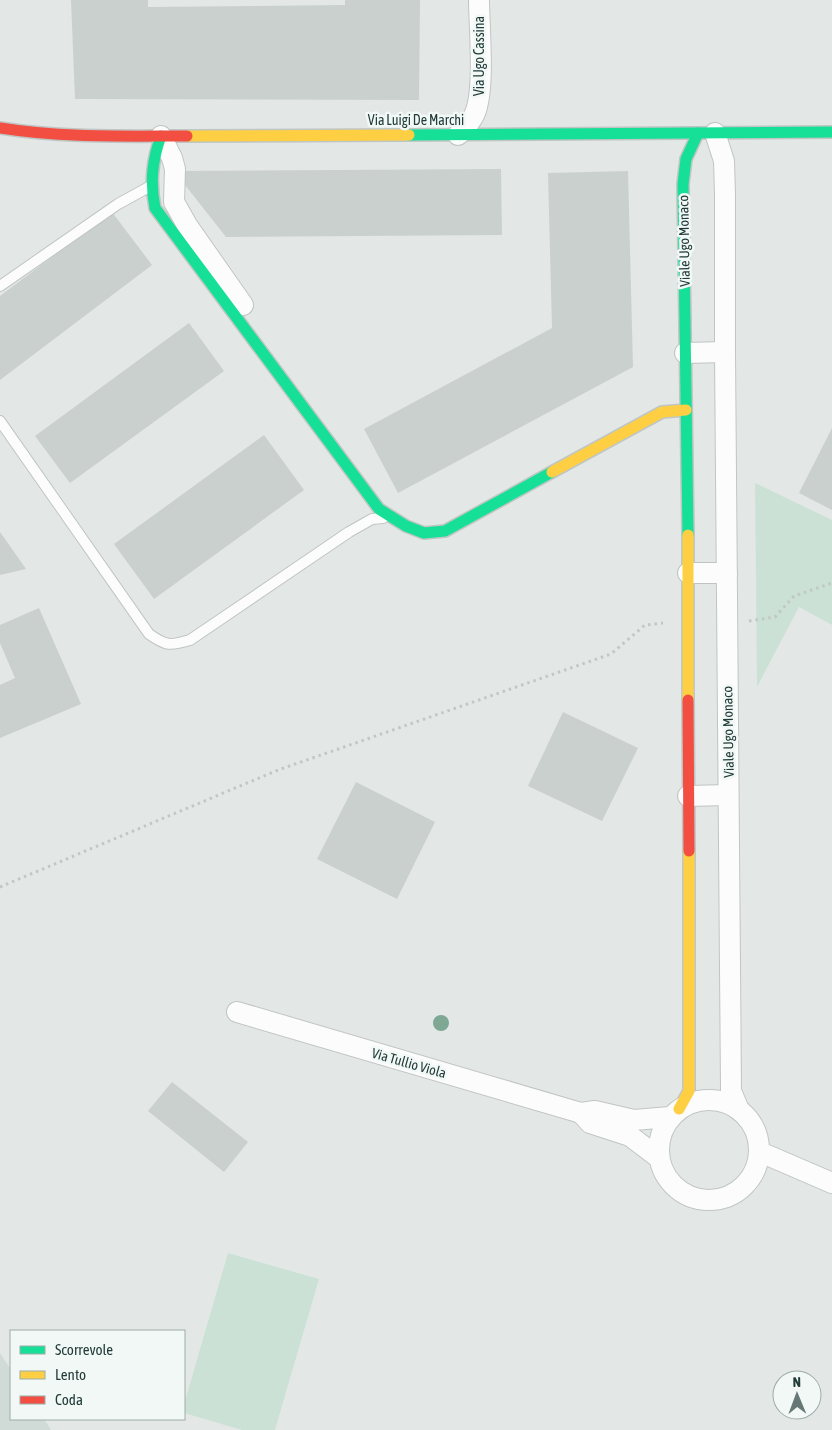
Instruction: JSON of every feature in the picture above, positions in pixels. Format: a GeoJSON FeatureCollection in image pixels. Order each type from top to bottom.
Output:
{"type":"FeatureCollection","features":[{"type":"Feature","properties":{"kind":"street","name":"Via Ugo Cassina"},"geometry":{"type":"LineString","coordinates":[[458,136],[473,117],[481,89],[479,0]]}},
{"type":"Feature","properties":{"kind":"street","name":"Via Luigi De Marchi"},"geometry":{"type":"LineString","coordinates":[[0,128],[37,134],[161,136],[458,136],[832,132]]}},
{"type":"Feature","properties":{"kind":"street","name":"Viale Ugo Monaco"},"geometry":{"type":"LineString","coordinates":[[675,1113],[689,1090],[688,573],[683,184],[686,159],[706,133],[724,161],[731,1091],[740,1110]]}},
{"type":"Feature","properties":{"kind":"street"},"geometry":{"type":"LineString","coordinates":[[161,136],[152,160],[150,186],[154,208],[379,509],[406,526],[424,533],[445,531],[662,412],[686,410]]}},
{"type":"Feature","properties":{"kind":"street"},"geometry":{"type":"LineString","coordinates":[[161,136],[172,158],[175,169],[174,202],[182,217],[387,508],[391,518]]}},
{"type":"Feature","properties":{"kind":"street"},"geometry":{"type":"LineString","coordinates":[[685,353],[725,352]]}},
{"type":"Feature","properties":{"kind":"street"},"geometry":{"type":"LineString","coordinates":[[688,573],[727,573]]}},
{"type":"Feature","properties":{"kind":"street"},"geometry":{"type":"LineString","coordinates":[[688,796],[728,795]]}},
{"type":"Feature","properties":{"kind":"street","name":"Via Tullio Viola"},"geometry":{"type":"LineString","coordinates":[[237,1012],[581,1113],[595,1110],[634,1120],[675,1113]]}},
{"type":"Feature","properties":{"kind":"street"},"geometry":{"type":"LineString","coordinates":[[710,1100],[725,1102],[740,1110],[750,1122],[757,1136],[760,1152],[750,1180],[726,1198],[697,1199],[683,1193],[672,1184],[663,1172],[659,1158],[659,1144],[663,1130],[675,1113],[694,1102],[710,1100]]}},
{"type":"Feature","properties":{"kind":"street","name":"Via Tullio Viola"},"geometry":{"type":"LineString","coordinates":[[581,1113],[590,1123],[630,1136],[659,1158]]}},
{"type":"Feature","properties":{"kind":"street"},"geometry":{"type":"LineString","coordinates":[[760,1152],[832,1183]]}},
{"type":"Feature","properties":{"kind":"lane"},"geometry":{"type":"LineString","coordinates":[[0,286],[118,204],[150,186]]}},
{"type":"Feature","properties":{"kind":"lane"},"geometry":{"type":"LineString","coordinates":[[0,421],[149,634],[163,644],[174,645],[190,640],[349,532],[372,519],[391,518]]}},
{"type":"Feature","properties":{"kind":"path"},"geometry":{"type":"LineString","coordinates":[[743,622],[775,617],[794,596],[832,583]]}},
{"type":"Feature","properties":{"kind":"path"},"geometry":{"type":"LineString","coordinates":[[0,887],[278,770],[611,654],[645,625],[670,623]]}},
{"type":"Feature","properties":{"kind":"shaded area"},"geometry":{"type":"Polygon","coordinates":[[[0,1353],[10,1368],[10,1420],[45,1420],[51,1430],[0,1430],[0,1353]]]}},
{"type":"Feature","properties":{"kind":"green space"},"geometry":{"type":"Polygon","coordinates":[[[755,483],[832,520],[832,625],[799,607],[757,687],[755,483]]]}},
{"type":"Feature","properties":{"kind":"green space"},"geometry":{"type":"Polygon","coordinates":[[[228,1253],[319,1279],[275,1430],[242,1430],[185,1413],[185,1401],[228,1253]]]}},
{"type":"Feature","properties":{"kind":"building"},"geometry":{"type":"Polygon","coordinates":[[[71,0],[148,0],[148,7],[345,5],[345,0],[420,0],[419,100],[75,99],[71,0]]]}},
{"type":"Feature","properties":{"kind":"building"},"geometry":{"type":"Polygon","coordinates":[[[501,169],[502,235],[226,237],[174,171],[501,169]]]}},
{"type":"Feature","properties":{"kind":"building"},"geometry":{"type":"Polygon","coordinates":[[[628,171],[633,367],[398,493],[364,429],[552,328],[548,173],[628,171]]]}},
{"type":"Feature","properties":{"kind":"building"},"geometry":{"type":"Polygon","coordinates":[[[112,212],[152,265],[0,380],[0,296],[112,212]]]}},
{"type":"Feature","properties":{"kind":"building"},"geometry":{"type":"Polygon","coordinates":[[[189,323],[224,371],[70,483],[35,436],[189,323]]]}},
{"type":"Feature","properties":{"kind":"building"},"geometry":{"type":"Polygon","coordinates":[[[832,428],[832,510],[799,493],[832,428]]]}},
{"type":"Feature","properties":{"kind":"building"},"geometry":{"type":"Polygon","coordinates":[[[264,435],[304,490],[154,599],[114,544],[264,435]]]}},
{"type":"Feature","properties":{"kind":"building"},"geometry":{"type":"Polygon","coordinates":[[[0,532],[26,569],[0,575],[0,532]]]}},
{"type":"Feature","properties":{"kind":"building"},"geometry":{"type":"Polygon","coordinates":[[[39,608],[81,704],[0,738],[0,685],[15,678],[0,643],[0,625],[39,608]]]}},
{"type":"Feature","properties":{"kind":"building"},"geometry":{"type":"Polygon","coordinates":[[[563,712],[638,748],[602,821],[528,786],[563,712]]]}},
{"type":"Feature","properties":{"kind":"building"},"geometry":{"type":"Polygon","coordinates":[[[356,782],[435,822],[397,899],[317,859],[356,782]]]}},
{"type":"Feature","properties":{"kind":"building"},"geometry":{"type":"Polygon","coordinates":[[[172,1082],[248,1142],[224,1172],[148,1111],[172,1082]]]}},
{"type":"Feature","properties":{"kind":"traffic: fast"},"geometry":{"type":"LineString","coordinates":[[409,135],[832,132]]}},
{"type":"Feature","properties":{"kind":"traffic: fast"},"geometry":{"type":"LineString","coordinates":[[688,535],[683,184],[686,159],[698,133]]}},
{"type":"Feature","properties":{"kind":"traffic: fast"},"geometry":{"type":"LineString","coordinates":[[161,136],[153,172],[155,208],[379,509],[406,526],[424,533],[445,531],[552,472]]}},
{"type":"Feature","properties":{"kind":"traffic: slow"},"geometry":{"type":"LineString","coordinates":[[187,136],[409,135]]}},
{"type":"Feature","properties":{"kind":"traffic: slow"},"geometry":{"type":"LineString","coordinates":[[552,472],[662,412],[686,410]]}},
{"type":"Feature","properties":{"kind":"traffic: slow"},"geometry":{"type":"LineString","coordinates":[[688,535],[688,700]]}},
{"type":"Feature","properties":{"kind":"traffic: slow"},"geometry":{"type":"LineString","coordinates":[[679,1109],[689,1091],[689,851]]}},
{"type":"Feature","properties":{"kind":"traffic: jam"},"geometry":{"type":"LineString","coordinates":[[0,128],[70,135],[187,136]]}},
{"type":"Feature","properties":{"kind":"traffic: jam"},"geometry":{"type":"LineString","coordinates":[[688,700],[689,851]]}}]}
